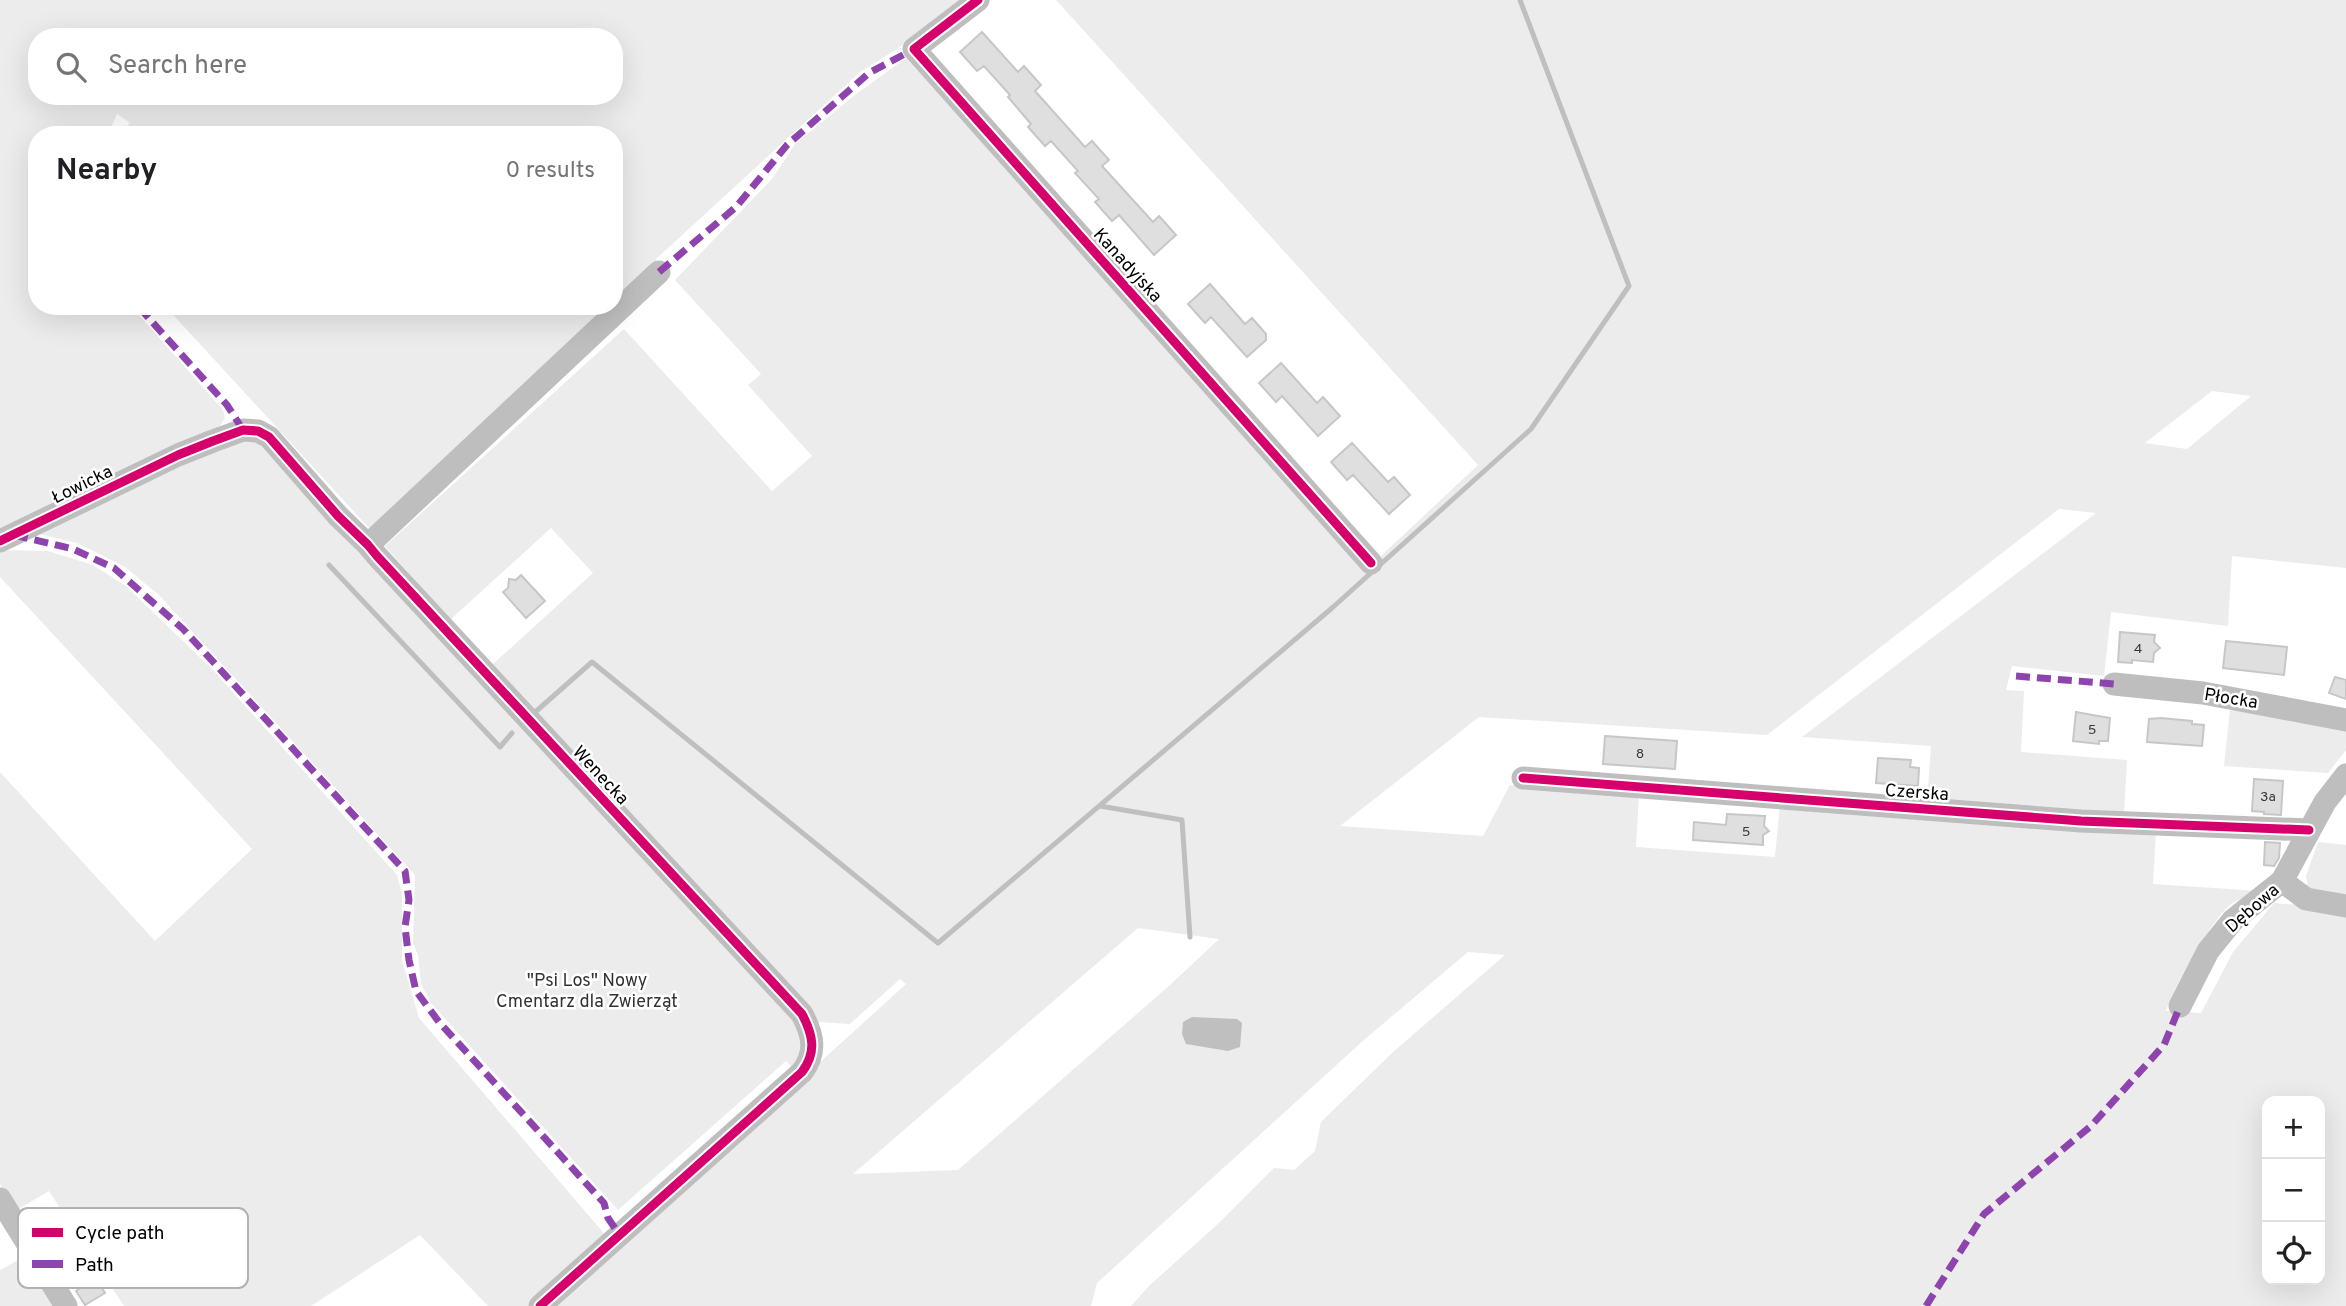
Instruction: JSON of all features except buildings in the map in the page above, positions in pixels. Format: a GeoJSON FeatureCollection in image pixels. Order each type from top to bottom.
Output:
{"type":"FeatureCollection","features":[{"type":"Feature","properties":{"kind":"street","name":"Kanadyjska"},"geometry":{"type":"LineString","coordinates":[[978,0],[914,49],[1371,563]]}},
{"type":"Feature","properties":{"kind":"street"},"geometry":{"type":"LineString","coordinates":[[623,306],[659,272]]}},
{"type":"Feature","properties":{"kind":"street"},"geometry":{"type":"LineString","coordinates":[[368,545],[613,315]]}},
{"type":"Feature","properties":{"kind":"street","name":"Łowicka"},"geometry":{"type":"LineString","coordinates":[[0,541],[178,455],[243,430],[258,431],[270,437],[338,516],[368,545]]}},
{"type":"Feature","properties":{"kind":"street","name":"Wenecka"},"geometry":{"type":"LineString","coordinates":[[368,545],[802,1014],[813,1040],[811,1057],[802,1072],[540,1306]]}},
{"type":"Feature","properties":{"kind":"street","name":"Płocka"},"geometry":{"type":"LineString","coordinates":[[2115,684],[2203,693],[2346,720]]}},
{"type":"Feature","properties":{"kind":"street","name":"Dębowa"},"geometry":{"type":"LineString","coordinates":[[2180,1006],[2208,951],[2233,920],[2283,881],[2325,802],[2346,775]]}},
{"type":"Feature","properties":{"kind":"street","name":"Czerska"},"geometry":{"type":"LineString","coordinates":[[1523,778],[2081,821],[2309,830]]}},
{"type":"Feature","properties":{"kind":"street"},"geometry":{"type":"LineString","coordinates":[[2283,881],[2306,900],[2346,906]]}},
{"type":"Feature","properties":{"kind":"street"},"geometry":{"type":"LineString","coordinates":[[0,1199],[18,1228]]}},
{"type":"Feature","properties":{"kind":"street"},"geometry":{"type":"LineString","coordinates":[[55,1288],[66,1306]]}},
{"type":"Feature","properties":{"kind":"green space"},"geometry":{"type":"Polygon","coordinates":[[[0,0],[962,0],[897,49],[860,72],[656,259],[660,265],[623,298],[623,126],[128,126],[129,122],[117,114],[112,126],[28,126],[28,315],[139,315],[223,410],[225,418],[218,429],[0,534],[0,0]]]}},
{"type":"Feature","properties":{"kind":"green space"},"geometry":{"type":"Polygon","coordinates":[[[1056,0],[2346,0],[2346,568],[2232,556],[2228,626],[2111,612],[2104,676],[2012,666],[2006,690],[2024,691],[2021,752],[2127,760],[2124,813],[1927,801],[1931,746],[1802,737],[2096,513],[2059,509],[1767,735],[1479,717],[1340,826],[1483,836],[1510,785],[1639,794],[1636,847],[1775,857],[1780,803],[2156,830],[2153,884],[2260,891],[2233,903],[2222,913],[2194,955],[2166,1011],[2201,1013],[2233,952],[2274,903],[2346,909],[2346,1306],[1131,1306],[1274,1168],[1294,1170],[1315,1151],[1321,1122],[1393,1052],[1505,955],[1468,952],[1365,1039],[1097,1283],[1091,1306],[552,1306],[906,984],[900,979],[850,1024],[817,1022],[492,665],[593,573],[551,528],[450,620],[385,546],[624,329],[772,491],[812,456],[748,385],[761,374],[675,280],[772,179],[795,144],[856,94],[906,58],[1367,569],[1478,465],[1056,0]],[[2212,391],[2145,443],[2187,449],[2251,396],[2212,391]],[[1138,928],[853,1174],[958,1170],[1219,939],[1138,928]]]}},
{"type":"Feature","properties":{"kind":"green space"},"geometry":{"type":"Polygon","coordinates":[[[173,315],[603,315],[370,529],[173,315]]]}},
{"type":"Feature","properties":{"kind":"green space","name":"\"Psi Los\" Nowy Cmentarz dla Zwierząt"},"geometry":{"type":"Polygon","coordinates":[[[254,438],[802,1025],[808,1042],[797,1072],[786,1061],[618,1210],[431,1003],[421,984],[418,955],[413,943],[415,875],[159,595],[125,567],[77,543],[35,533],[239,440],[254,438]]]}},
{"type":"Feature","properties":{"kind":"green space"},"geometry":{"type":"Polygon","coordinates":[[[0,550],[48,551],[93,565],[126,586],[212,669],[397,875],[402,893],[402,960],[419,1018],[608,1238],[535,1306],[488,1306],[420,1235],[311,1306],[124,1306],[112,1288],[248,1288],[248,1208],[60,1208],[49,1191],[15,1211],[0,1184],[0,772],[155,941],[252,849],[0,577],[0,550]]]}},
{"type":"Feature","properties":{"kind":"green space"},"geometry":{"type":"Polygon","coordinates":[[[2230,710],[2346,728],[2346,750],[2328,773],[2224,766],[2230,710]]]}},
{"type":"Feature","properties":{"kind":"green space"},"geometry":{"type":"Polygon","coordinates":[[[2318,842],[2346,845],[2346,897],[2309,894],[2306,876],[2318,842]]]}},
{"type":"Feature","properties":{"kind":"green space"},"geometry":{"type":"Polygon","coordinates":[[[18,1260],[18,1288],[46,1288],[57,1306],[0,1306],[0,1270],[18,1260]]]}},
{"type":"Feature","properties":{"kind":"shaded area"},"geometry":{"type":"Polygon","coordinates":[[[1192,1017],[1237,1019],[1242,1023],[1240,1047],[1228,1051],[1186,1044],[1182,1034],[1183,1022],[1192,1017]]]}},
{"type":"Feature","properties":{"kind":"waterway"},"geometry":{"type":"LineString","coordinates":[[533,714],[592,662],[938,943],[1332,608],[1531,429],[1629,286],[1520,0]]}},
{"type":"Feature","properties":{"kind":"waterway"},"geometry":{"type":"LineString","coordinates":[[329,565],[500,747],[512,733]]}},
{"type":"Feature","properties":{"kind":"waterway"},"geometry":{"type":"LineString","coordinates":[[1100,806],[1182,820],[1190,937]]}},
{"type":"Feature","properties":{"kind":"marked path"},"geometry":{"type":"LineString","coordinates":[[659,272],[736,207],[787,145],[869,73],[914,49]]}},
{"type":"Feature","properties":{"kind":"marked path"},"geometry":{"type":"LineString","coordinates":[[146,315],[227,405],[243,430]]}},
{"type":"Feature","properties":{"kind":"marked path"},"geometry":{"type":"LineString","coordinates":[[14,535],[73,549],[114,568],[183,629],[405,871],[409,900],[405,927],[416,991],[439,1022],[604,1203],[608,1218],[619,1234]]}},
{"type":"Feature","properties":{"kind":"marked path"},"geometry":{"type":"LineString","coordinates":[[2016,676],[2114,684]]}},
{"type":"Feature","properties":{"kind":"marked path"},"geometry":{"type":"LineString","coordinates":[[1926,1306],[1984,1214],[2091,1126],[2164,1045],[2180,1006]]}},
{"type":"Feature","properties":{"kind":"cycle path"},"geometry":{"type":"LineString","coordinates":[[978,0],[914,49],[1371,563]]}},
{"type":"Feature","properties":{"kind":"cycle path"},"geometry":{"type":"LineString","coordinates":[[0,541],[178,455],[213,441],[243,430],[258,431],[269,437],[338,516],[368,545],[802,1014],[812,1043],[810,1057],[802,1072],[540,1306]]}},
{"type":"Feature","properties":{"kind":"cycle path"},"geometry":{"type":"LineString","coordinates":[[1523,778],[2081,821],[2309,830]]}}]}
